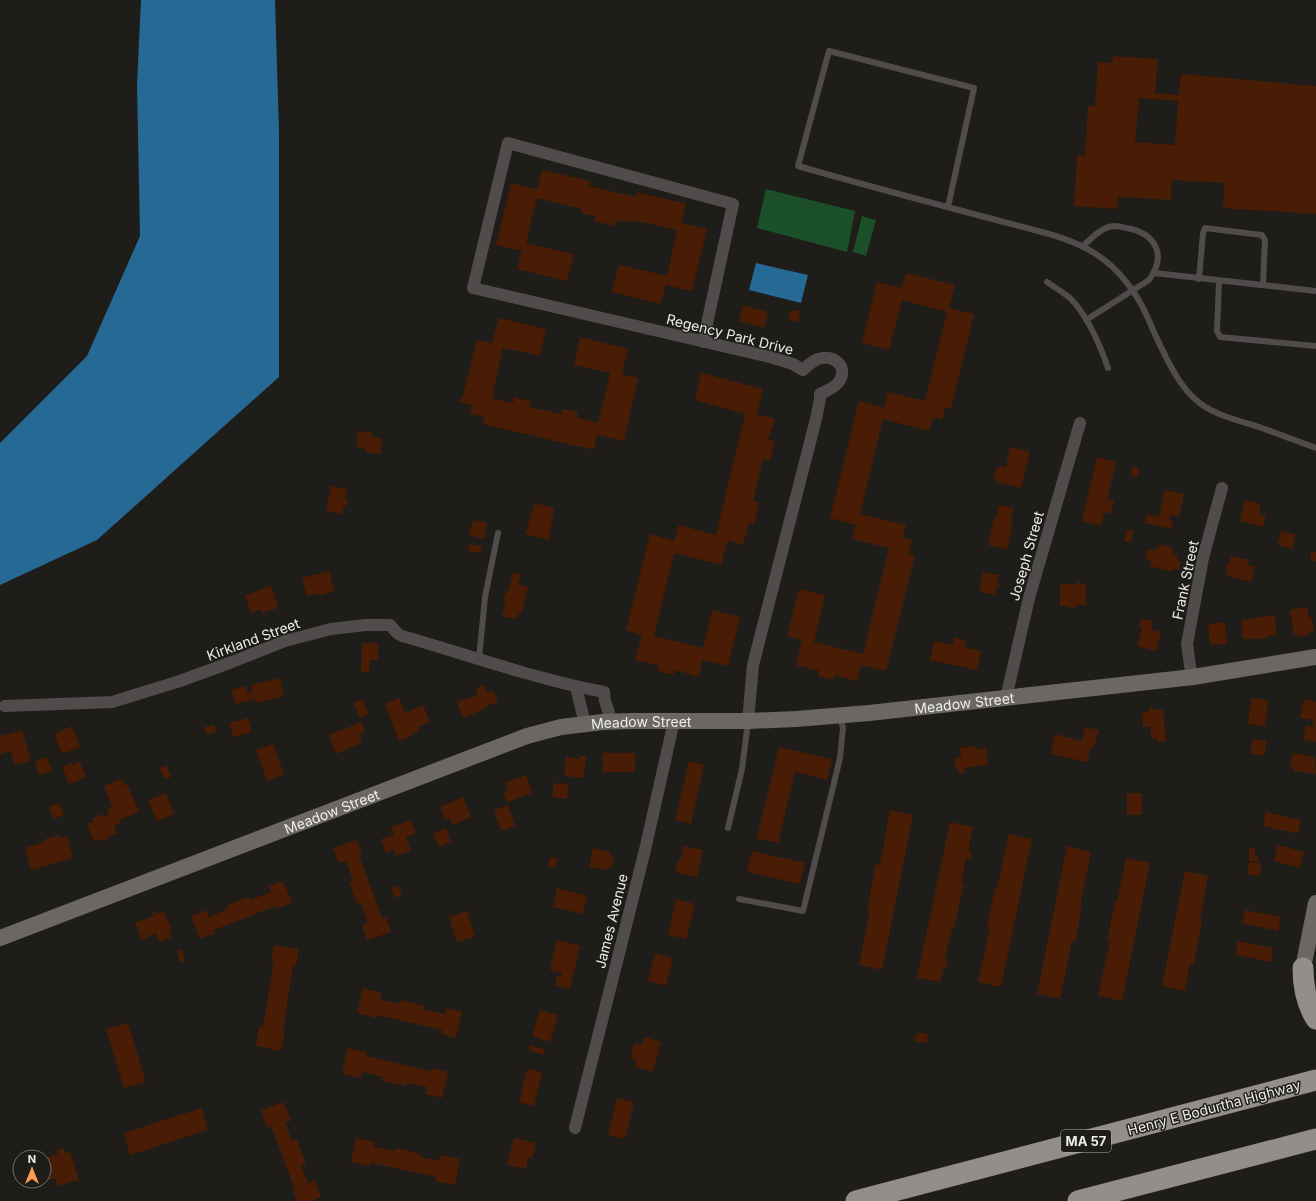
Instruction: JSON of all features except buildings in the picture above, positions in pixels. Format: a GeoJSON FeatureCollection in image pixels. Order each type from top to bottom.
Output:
{"type":"FeatureCollection","features":[{"type":"Feature","properties":{"kind":"highway"},"geometry":{"type":"LineString","coordinates":[[1303,968],[1305,994],[1308,1005],[1316,1019]]}},
{"type":"Feature","properties":{"kind":"highway","name":"Henry E Bodurtha Highway"},"geometry":{"type":"LineString","coordinates":[[856,1201],[1316,1080]]}},
{"type":"Feature","properties":{"kind":"highway"},"geometry":{"type":"LineString","coordinates":[[1078,1201],[1316,1139]]}},
{"type":"Feature","properties":{"kind":"street","name":"Regency Park Drive"},"geometry":{"type":"LineString","coordinates":[[703,342],[733,204],[508,143],[472,288],[786,362],[803,370],[817,359],[830,358],[838,362],[842,373],[840,382],[820,394],[816,419],[753,665],[748,721]]}},
{"type":"Feature","properties":{"kind":"street","name":"Joseph Street"},"geometry":{"type":"LineString","coordinates":[[1006,698],[1029,598],[1080,423]]}},
{"type":"Feature","properties":{"kind":"street","name":"Frank Street"},"geometry":{"type":"LineString","coordinates":[[1193,678],[1187,644],[1203,558],[1222,488]]}},
{"type":"Feature","properties":{"kind":"street","name":"Kirkland Street"},"geometry":{"type":"LineString","coordinates":[[5,706],[112,702],[180,681],[285,641],[331,629],[357,626],[390,625],[398,634],[402,636],[576,687],[604,692],[605,701],[612,722]]}},
{"type":"Feature","properties":{"kind":"street","name":"Meadow Street"},"geometry":{"type":"LineString","coordinates":[[0,938],[527,736],[553,729],[612,722],[748,721],[840,716],[1193,678],[1316,657]]}},
{"type":"Feature","properties":{"kind":"street"},"geometry":{"type":"LineString","coordinates":[[576,687],[585,724]]}},
{"type":"Feature","properties":{"kind":"street","name":"James Avenue"},"geometry":{"type":"LineString","coordinates":[[575,1128],[645,850],[674,721]]}},
{"type":"Feature","properties":{"kind":"street"},"geometry":{"type":"LineString","coordinates":[[1303,968],[1316,904]]}},
{"type":"Feature","properties":{"kind":"lane"},"geometry":{"type":"LineString","coordinates":[[948,208],[974,88],[829,51],[798,166],[948,208],[1048,233],[1083,246],[1105,261],[1133,290],[1172,369],[1194,399],[1227,417],[1316,448]]}},
{"type":"Feature","properties":{"kind":"lane"},"geometry":{"type":"LineString","coordinates":[[1083,246],[1101,230],[1114,226],[1134,229],[1150,238],[1157,250],[1158,260],[1154,273],[1149,280],[1086,320]]}},
{"type":"Feature","properties":{"kind":"lane"},"geometry":{"type":"LineString","coordinates":[[1199,279],[1203,233],[1205,228],[1262,236],[1265,240],[1262,285]]}},
{"type":"Feature","properties":{"kind":"lane"},"geometry":{"type":"LineString","coordinates":[[1154,273],[1316,291]]}},
{"type":"Feature","properties":{"kind":"lane"},"geometry":{"type":"LineString","coordinates":[[1219,281],[1217,331],[1220,336],[1316,346]]}},
{"type":"Feature","properties":{"kind":"lane"},"geometry":{"type":"LineString","coordinates":[[1047,282],[1070,298],[1086,320],[1100,346],[1108,368]]}},
{"type":"Feature","properties":{"kind":"lane"},"geometry":{"type":"LineString","coordinates":[[479,659],[484,597],[498,533]]}},
{"type":"Feature","properties":{"kind":"lane"},"geometry":{"type":"LineString","coordinates":[[739,899],[803,911],[840,758],[843,728],[840,716]]}},
{"type":"Feature","properties":{"kind":"lane"},"geometry":{"type":"LineString","coordinates":[[728,828],[742,769],[748,721]]}},
{"type":"Feature","properties":{"kind":"green space"},"geometry":{"type":"Polygon","coordinates":[[[766,189],[855,211],[847,252],[757,228],[766,189]]]}},
{"type":"Feature","properties":{"kind":"green space"},"geometry":{"type":"Polygon","coordinates":[[[862,216],[876,220],[866,256],[853,252],[862,216]]]}},
{"type":"Feature","properties":{"kind":"water"},"geometry":{"type":"Polygon","coordinates":[[[141,0],[275,0],[279,132],[279,377],[97,540],[0,585],[0,443],[87,356],[140,236],[137,84],[141,0]]]}},
{"type":"Feature","properties":{"kind":"water"},"geometry":{"type":"Polygon","coordinates":[[[756,263],[808,275],[801,303],[749,290],[756,263]]]}}]}
